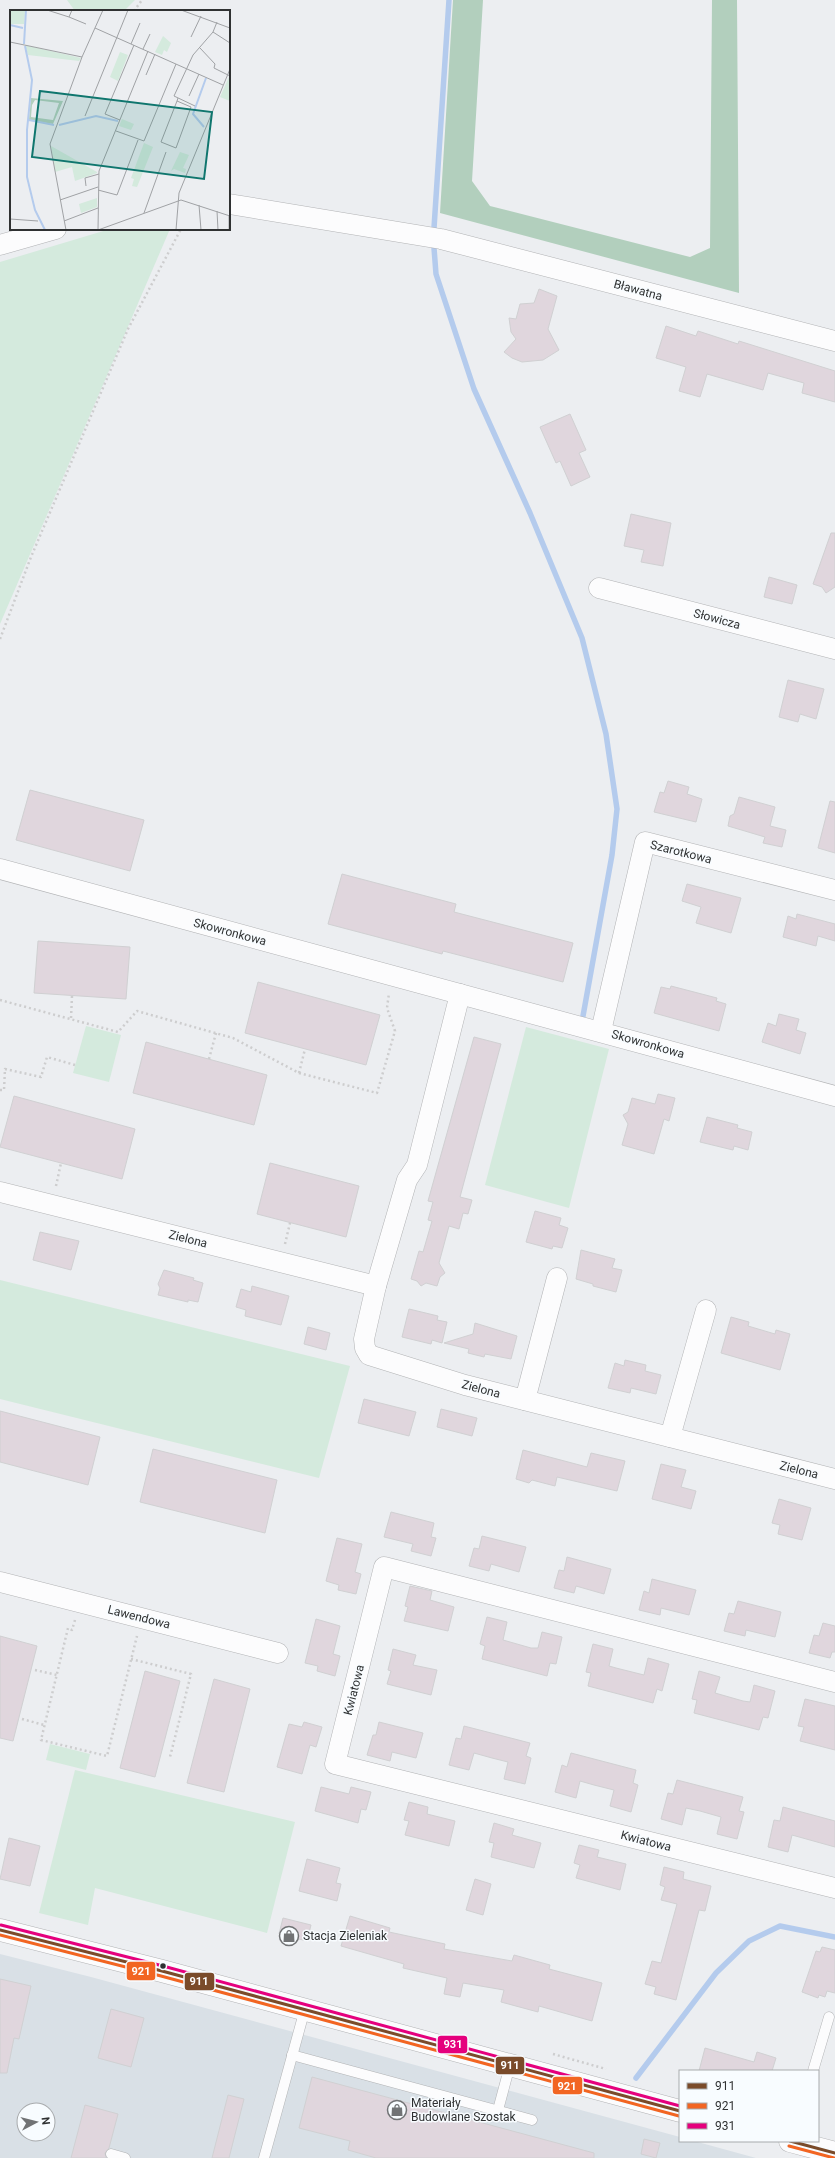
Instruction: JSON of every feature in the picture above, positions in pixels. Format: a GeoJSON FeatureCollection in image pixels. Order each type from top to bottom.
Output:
{"type":"FeatureCollection","features":[{"type":"Feature","properties":{"kind":"street","name":"Bławatna"},"geometry":{"type":"LineString","coordinates":[[230,204],[441,239],[835,341]]}},
{"type":"Feature","properties":{"kind":"street"},"geometry":{"type":"LineString","coordinates":[[0,245],[52,230]]}},
{"type":"Feature","properties":{"kind":"street","name":"Słowicza"},"geometry":{"type":"LineString","coordinates":[[599,588],[835,649]]}},
{"type":"Feature","properties":{"kind":"street","name":"Szarotkowa"},"geometry":{"type":"LineString","coordinates":[[601,1031],[645,842],[835,890]]}},
{"type":"Feature","properties":{"kind":"street","name":"Skowronkowa"},"geometry":{"type":"LineString","coordinates":[[0,869],[381,973],[601,1031],[835,1096]]}},
{"type":"Feature","properties":{"kind":"street","name":"Zielona"},"geometry":{"type":"LineString","coordinates":[[460,994],[417,1165],[407,1180],[376,1286],[364,1339],[365,1348],[369,1355],[465,1385],[835,1479]]}},
{"type":"Feature","properties":{"kind":"street","name":"Zielona"},"geometry":{"type":"LineString","coordinates":[[0,1192],[376,1286]]}},
{"type":"Feature","properties":{"kind":"street"},"geometry":{"type":"LineString","coordinates":[[525,1400],[557,1278]]}},
{"type":"Feature","properties":{"kind":"street"},"geometry":{"type":"LineString","coordinates":[[670,1437],[706,1310]]}},
{"type":"Feature","properties":{"kind":"street","name":"Kwiatowa"},"geometry":{"type":"LineString","coordinates":[[835,1682],[384,1567],[335,1764],[835,1888]]}},
{"type":"Feature","properties":{"kind":"street","name":"Lawendowa"},"geometry":{"type":"LineString","coordinates":[[0,1582],[278,1653]]}},
{"type":"Feature","properties":{"kind":"street"},"geometry":{"type":"LineString","coordinates":[[0,1930],[305,2009],[679,2111]]}},
{"type":"Feature","properties":{"kind":"street"},"geometry":{"type":"LineString","coordinates":[[796,2142],[835,2153]]}},
{"type":"Feature","properties":{"kind":"lane"},"geometry":{"type":"LineString","coordinates":[[264,2158],[305,2009]]}},
{"type":"Feature","properties":{"kind":"lane"},"geometry":{"type":"LineString","coordinates":[[813,2070],[828,2017]]}},
{"type":"Feature","properties":{"kind":"lane"},"geometry":{"type":"LineString","coordinates":[[292,2055],[532,2120]]}},
{"type":"Feature","properties":{"kind":"lane"},"geometry":{"type":"LineString","coordinates":[[498,2110],[510,2065]]}},
{"type":"Feature","properties":{"kind":"lane"},"geometry":{"type":"LineString","coordinates":[[111,2154],[125,2158]]}},
{"type":"Feature","properties":{"kind":"path"},"geometry":{"type":"LineString","coordinates":[[135,10],[142,0]]}},
{"type":"Feature","properties":{"kind":"path"},"geometry":{"type":"LineString","coordinates":[[0,639],[31,557],[128,329],[180,230]]}},
{"type":"Feature","properties":{"kind":"path"},"geometry":{"type":"LineString","coordinates":[[0,1000],[71,1018],[118,1032],[137,1011],[233,1038],[299,1073],[377,1093],[395,1031],[387,1008],[390,990],[381,982],[381,973]]}},
{"type":"Feature","properties":{"kind":"path"},"geometry":{"type":"LineString","coordinates":[[71,1018],[72,996]]}},
{"type":"Feature","properties":{"kind":"path"},"geometry":{"type":"LineString","coordinates":[[210,1059],[216,1033]]}},
{"type":"Feature","properties":{"kind":"path"},"geometry":{"type":"LineString","coordinates":[[299,1073],[305,1049]]}},
{"type":"Feature","properties":{"kind":"path"},"geometry":{"type":"LineString","coordinates":[[0,1090],[4,1090],[5,1069],[42,1077],[47,1057],[75,1065]]}},
{"type":"Feature","properties":{"kind":"path"},"geometry":{"type":"LineString","coordinates":[[51,1205],[61,1163]]}},
{"type":"Feature","properties":{"kind":"path"},"geometry":{"type":"LineString","coordinates":[[283,1251],[290,1223]]}},
{"type":"Feature","properties":{"kind":"path"},"geometry":{"type":"LineString","coordinates":[[79,1602],[72,1630],[68,1628],[41,1740],[107,1756],[142,1618]]}},
{"type":"Feature","properties":{"kind":"path"},"geometry":{"type":"LineString","coordinates":[[131,1659],[191,1674],[170,1757]]}},
{"type":"Feature","properties":{"kind":"path"},"geometry":{"type":"LineString","coordinates":[[35,1670],[57,1675]]}},
{"type":"Feature","properties":{"kind":"path"},"geometry":{"type":"LineString","coordinates":[[22,1719],[44,1724]]}},
{"type":"Feature","properties":{"kind":"shaded area"},"geometry":{"type":"Polygon","coordinates":[[[0,1954],[91,1977],[679,2137],[679,2142],[698,2142],[756,2158],[0,2158],[0,1954]]]}},
{"type":"Feature","properties":{"kind":"green space"},"geometry":{"type":"Polygon","coordinates":[[[67,0],[135,0],[125,10],[74,10],[67,0]]]}},
{"type":"Feature","properties":{"kind":"green space"},"geometry":{"type":"Polygon","coordinates":[[[453,0],[483,0],[472,181],[490,206],[690,257],[710,248],[712,0],[737,0],[739,293],[440,213],[453,0]]]}},
{"type":"Feature","properties":{"kind":"green space"},"geometry":{"type":"Polygon","coordinates":[[[107,230],[170,230],[0,624],[0,262],[107,230]]]}},
{"type":"Feature","properties":{"kind":"green space"},"geometry":{"type":"Polygon","coordinates":[[[86,1026],[121,1035],[109,1082],[73,1073],[86,1026]]]}},
{"type":"Feature","properties":{"kind":"green space"},"geometry":{"type":"Polygon","coordinates":[[[526,1027],[609,1049],[569,1208],[485,1185],[526,1027]]]}},
{"type":"Feature","properties":{"kind":"green space"},"geometry":{"type":"Polygon","coordinates":[[[0,1280],[350,1366],[319,1478],[0,1399],[0,1280]]]}},
{"type":"Feature","properties":{"kind":"green space"},"geometry":{"type":"Polygon","coordinates":[[[50,1744],[90,1754],[86,1770],[46,1760],[50,1744]]]}},
{"type":"Feature","properties":{"kind":"green space"},"geometry":{"type":"Polygon","coordinates":[[[75,1770],[295,1822],[267,1933],[95,1888],[88,1925],[39,1913],[75,1770]]]}},
{"type":"Feature","properties":{"kind":"building"},"geometry":{"type":"Polygon","coordinates":[[[539,289],[557,296],[548,329],[559,350],[543,360],[522,362],[512,358],[504,352],[516,339],[511,332],[509,318],[516,319],[520,304],[534,303],[539,289]]]}},
{"type":"Feature","properties":{"kind":"building"},"geometry":{"type":"Polygon","coordinates":[[[666,326],[696,336],[698,331],[738,344],[739,341],[835,371],[835,402],[802,393],[804,383],[768,373],[763,390],[707,374],[700,397],[679,391],[686,367],[656,358],[666,326]]]}},
{"type":"Feature","properties":{"kind":"building"},"geometry":{"type":"Polygon","coordinates":[[[570,414],[586,450],[579,453],[590,477],[571,486],[560,461],[556,463],[540,427],[570,414]]]}},
{"type":"Feature","properties":{"kind":"building"},"geometry":{"type":"Polygon","coordinates":[[[631,514],[671,523],[663,566],[641,562],[644,550],[624,546],[631,514]]]}},
{"type":"Feature","properties":{"kind":"building"},"geometry":{"type":"Polygon","coordinates":[[[831,533],[835,533],[835,587],[826,593],[822,587],[813,584],[831,533]]]}},
{"type":"Feature","properties":{"kind":"building"},"geometry":{"type":"Polygon","coordinates":[[[769,577],[797,585],[792,604],[764,597],[769,577]]]}},
{"type":"Feature","properties":{"kind":"building"},"geometry":{"type":"Polygon","coordinates":[[[788,680],[824,689],[816,719],[800,714],[798,722],[779,717],[788,680]]]}},
{"type":"Feature","properties":{"kind":"building"},"geometry":{"type":"Polygon","coordinates":[[[668,781],[689,787],[687,794],[702,799],[696,822],[654,812],[660,792],[664,793],[668,781]]]}},
{"type":"Feature","properties":{"kind":"building"},"geometry":{"type":"Polygon","coordinates":[[[30,790],[144,820],[130,871],[16,840],[30,790]]]}},
{"type":"Feature","properties":{"kind":"building"},"geometry":{"type":"Polygon","coordinates":[[[739,797],[775,807],[770,826],[786,830],[782,847],[763,843],[765,837],[728,826],[730,816],[734,814],[739,797]]]}},
{"type":"Feature","properties":{"kind":"building"},"geometry":{"type":"Polygon","coordinates":[[[830,801],[835,802],[835,853],[818,848],[830,801]]]}},
{"type":"Feature","properties":{"kind":"building"},"geometry":{"type":"Polygon","coordinates":[[[342,874],[456,904],[454,912],[573,943],[563,982],[443,951],[442,954],[328,924],[342,874]]]}},
{"type":"Feature","properties":{"kind":"building"},"geometry":{"type":"Polygon","coordinates":[[[687,884],[741,898],[731,933],[696,923],[701,907],[682,901],[687,884]]]}},
{"type":"Feature","properties":{"kind":"building"},"geometry":{"type":"Polygon","coordinates":[[[797,914],[835,924],[835,941],[818,936],[816,946],[783,937],[788,916],[796,919],[797,914]]]}},
{"type":"Feature","properties":{"kind":"building"},"geometry":{"type":"Polygon","coordinates":[[[38,941],[130,947],[126,999],[34,993],[38,941]]]}},
{"type":"Feature","properties":{"kind":"building"},"geometry":{"type":"Polygon","coordinates":[[[258,982],[380,1015],[366,1065],[245,1033],[258,982]]]}},
{"type":"Feature","properties":{"kind":"building"},"geometry":{"type":"Polygon","coordinates":[[[671,986],[717,998],[716,1001],[726,1004],[719,1031],[654,1013],[661,987],[670,989],[671,986]]]}},
{"type":"Feature","properties":{"kind":"building"},"geometry":{"type":"Polygon","coordinates":[[[779,1014],[799,1019],[796,1030],[806,1033],[800,1054],[762,1042],[768,1023],[776,1026],[779,1014]]]}},
{"type":"Feature","properties":{"kind":"building"},"geometry":{"type":"Polygon","coordinates":[[[474,1037],[501,1044],[460,1197],[472,1200],[468,1214],[463,1213],[459,1229],[449,1226],[439,1263],[445,1273],[440,1277],[437,1286],[426,1283],[421,1286],[417,1281],[411,1279],[419,1251],[423,1252],[432,1221],[428,1220],[433,1202],[428,1201],[474,1037]]]}},
{"type":"Feature","properties":{"kind":"building"},"geometry":{"type":"Polygon","coordinates":[[[146,1042],[267,1075],[254,1125],[133,1093],[146,1042]]]}},
{"type":"Feature","properties":{"kind":"building"},"geometry":{"type":"Polygon","coordinates":[[[658,1094],[675,1098],[669,1121],[664,1119],[654,1154],[622,1145],[628,1124],[623,1115],[628,1112],[632,1098],[655,1104],[658,1094]]]}},
{"type":"Feature","properties":{"kind":"building"},"geometry":{"type":"Polygon","coordinates":[[[14,1096],[135,1129],[122,1179],[0,1147],[14,1096]]]}},
{"type":"Feature","properties":{"kind":"building"},"geometry":{"type":"Polygon","coordinates":[[[707,1117],[738,1125],[737,1128],[752,1132],[748,1150],[734,1146],[733,1150],[700,1142],[707,1117]]]}},
{"type":"Feature","properties":{"kind":"building"},"geometry":{"type":"Polygon","coordinates":[[[270,1163],[359,1186],[346,1237],[257,1214],[270,1163]]]}},
{"type":"Feature","properties":{"kind":"building"},"geometry":{"type":"Polygon","coordinates":[[[535,1211],[561,1218],[559,1225],[568,1228],[562,1248],[553,1246],[552,1249],[526,1242],[535,1211]]]}},
{"type":"Feature","properties":{"kind":"building"},"geometry":{"type":"Polygon","coordinates":[[[40,1232],[79,1241],[71,1270],[33,1260],[40,1232]]]}},
{"type":"Feature","properties":{"kind":"building"},"geometry":{"type":"Polygon","coordinates":[[[581,1250],[615,1259],[612,1268],[622,1270],[616,1292],[593,1286],[593,1284],[576,1279],[581,1250]]]}},
{"type":"Feature","properties":{"kind":"building"},"geometry":{"type":"Polygon","coordinates":[[[164,1270],[194,1278],[193,1280],[203,1283],[198,1302],[188,1300],[188,1302],[158,1295],[160,1288],[158,1284],[164,1270]]]}},
{"type":"Feature","properties":{"kind":"building"},"geometry":{"type":"Polygon","coordinates":[[[252,1286],[289,1296],[281,1325],[245,1316],[246,1310],[236,1307],[241,1289],[251,1292],[252,1286]]]}},
{"type":"Feature","properties":{"kind":"building"},"geometry":{"type":"Polygon","coordinates":[[[409,1309],[438,1316],[437,1320],[447,1322],[442,1343],[432,1340],[431,1344],[402,1337],[409,1309]]]}},
{"type":"Feature","properties":{"kind":"building"},"geometry":{"type":"Polygon","coordinates":[[[731,1317],[749,1322],[748,1326],[775,1334],[776,1330],[790,1334],[780,1370],[721,1353],[731,1317]]]}},
{"type":"Feature","properties":{"kind":"building"},"geometry":{"type":"Polygon","coordinates":[[[475,1323],[517,1336],[511,1359],[485,1354],[484,1357],[468,1353],[469,1349],[444,1343],[473,1334],[475,1323]]]}},
{"type":"Feature","properties":{"kind":"building"},"geometry":{"type":"Polygon","coordinates":[[[308,1327],[330,1333],[326,1350],[304,1344],[308,1327]]]}},
{"type":"Feature","properties":{"kind":"building"},"geometry":{"type":"Polygon","coordinates":[[[625,1360],[646,1365],[645,1371],[661,1375],[656,1394],[631,1388],[630,1393],[608,1388],[615,1363],[624,1366],[625,1360]]]}},
{"type":"Feature","properties":{"kind":"building"},"geometry":{"type":"Polygon","coordinates":[[[364,1399],[416,1412],[409,1436],[358,1423],[364,1399]]]}},
{"type":"Feature","properties":{"kind":"building"},"geometry":{"type":"Polygon","coordinates":[[[441,1409],[477,1418],[472,1436],[437,1427],[441,1409]]]}},
{"type":"Feature","properties":{"kind":"building"},"geometry":{"type":"Polygon","coordinates":[[[0,1411],[100,1437],[88,1485],[0,1462],[0,1411]]]}},
{"type":"Feature","properties":{"kind":"building"},"geometry":{"type":"Polygon","coordinates":[[[153,1449],[277,1480],[265,1533],[140,1502],[153,1449]]]}},
{"type":"Feature","properties":{"kind":"building"},"geometry":{"type":"Polygon","coordinates":[[[523,1450],[587,1467],[591,1453],[625,1461],[617,1491],[557,1477],[555,1486],[532,1480],[529,1483],[516,1479],[523,1450]]]}},
{"type":"Feature","properties":{"kind":"building"},"geometry":{"type":"Polygon","coordinates":[[[661,1464],[686,1470],[681,1487],[696,1491],[691,1509],[652,1499],[661,1464]]]}},
{"type":"Feature","properties":{"kind":"building"},"geometry":{"type":"Polygon","coordinates":[[[779,1499],[811,1508],[802,1540],[778,1534],[780,1525],[772,1523],[779,1499]]]}},
{"type":"Feature","properties":{"kind":"building"},"geometry":{"type":"Polygon","coordinates":[[[391,1512],[434,1523],[431,1537],[436,1538],[431,1556],[411,1551],[413,1544],[384,1537],[391,1512]]]}},
{"type":"Feature","properties":{"kind":"building"},"geometry":{"type":"Polygon","coordinates":[[[482,1536],[526,1547],[519,1572],[491,1564],[489,1571],[469,1566],[474,1548],[479,1549],[482,1536]]]}},
{"type":"Feature","properties":{"kind":"building"},"geometry":{"type":"Polygon","coordinates":[[[337,1538],[362,1544],[355,1572],[361,1574],[356,1594],[338,1590],[339,1585],[326,1581],[337,1538]]]}},
{"type":"Feature","properties":{"kind":"building"},"geometry":{"type":"Polygon","coordinates":[[[567,1557],[611,1569],[604,1594],[576,1586],[574,1593],[554,1588],[559,1570],[564,1571],[567,1557]]]}},
{"type":"Feature","properties":{"kind":"building"},"geometry":{"type":"Polygon","coordinates":[[[652,1579],[696,1590],[689,1615],[661,1608],[660,1615],[639,1610],[644,1591],[649,1593],[652,1579]]]}},
{"type":"Feature","properties":{"kind":"building"},"geometry":{"type":"Polygon","coordinates":[[[410,1586],[432,1591],[430,1600],[454,1607],[448,1631],[404,1621],[408,1607],[405,1606],[410,1586]]]}},
{"type":"Feature","properties":{"kind":"building"},"geometry":{"type":"Polygon","coordinates":[[[738,1601],[781,1612],[775,1637],[746,1630],[745,1636],[724,1631],[729,1613],[734,1614],[738,1601]]]}},
{"type":"Feature","properties":{"kind":"building"},"geometry":{"type":"Polygon","coordinates":[[[487,1617],[507,1622],[503,1640],[531,1648],[538,1648],[542,1632],[562,1637],[556,1664],[550,1663],[547,1676],[482,1659],[485,1646],[480,1644],[487,1617]]]}},
{"type":"Feature","properties":{"kind":"building"},"geometry":{"type":"Polygon","coordinates":[[[316,1619],[340,1626],[333,1654],[340,1656],[335,1676],[317,1671],[318,1666],[305,1663],[316,1619]]]}},
{"type":"Feature","properties":{"kind":"building"},"geometry":{"type":"Polygon","coordinates":[[[823,1623],[835,1626],[835,1652],[832,1652],[830,1658],[809,1653],[814,1635],[819,1636],[823,1623]]]}},
{"type":"Feature","properties":{"kind":"building"},"geometry":{"type":"Polygon","coordinates":[[[0,1636],[37,1646],[13,1741],[0,1738],[0,1636]]]}},
{"type":"Feature","properties":{"kind":"building"},"geometry":{"type":"Polygon","coordinates":[[[593,1644],[613,1649],[609,1666],[616,1668],[644,1675],[648,1658],[669,1664],[662,1691],[657,1689],[653,1703],[588,1686],[591,1673],[586,1672],[593,1644]]]}},
{"type":"Feature","properties":{"kind":"building"},"geometry":{"type":"Polygon","coordinates":[[[393,1649],[416,1655],[413,1665],[437,1670],[431,1695],[387,1684],[391,1671],[388,1670],[393,1649]]]}},
{"type":"Feature","properties":{"kind":"building"},"geometry":{"type":"Polygon","coordinates":[[[145,1671],[180,1681],[155,1777],[120,1768],[145,1671]]]}},
{"type":"Feature","properties":{"kind":"building"},"geometry":{"type":"Polygon","coordinates":[[[699,1671],[720,1677],[715,1693],[743,1701],[750,1702],[754,1685],[775,1691],[768,1718],[763,1717],[759,1730],[694,1713],[697,1700],[692,1699],[699,1671]]]}},
{"type":"Feature","properties":{"kind":"building"},"geometry":{"type":"Polygon","coordinates":[[[214,1679],[250,1689],[224,1792],[187,1783],[214,1679]]]}},
{"type":"Feature","properties":{"kind":"building"},"geometry":{"type":"Polygon","coordinates":[[[805,1699],[835,1706],[835,1750],[800,1741],[804,1727],[798,1726],[805,1699]]]}},
{"type":"Feature","properties":{"kind":"building"},"geometry":{"type":"Polygon","coordinates":[[[304,1722],[322,1727],[316,1747],[310,1745],[302,1774],[277,1767],[289,1724],[302,1727],[304,1722]]]}},
{"type":"Feature","properties":{"kind":"building"},"geometry":{"type":"Polygon","coordinates":[[[379,1722],[423,1733],[416,1758],[392,1752],[390,1761],[367,1755],[373,1735],[376,1735],[379,1722]]]}},
{"type":"Feature","properties":{"kind":"building"},"geometry":{"type":"Polygon","coordinates":[[[464,1726],[530,1743],[526,1756],[531,1758],[525,1784],[504,1779],[508,1762],[474,1753],[469,1770],[449,1765],[456,1738],[461,1739],[464,1726]]]}},
{"type":"Feature","properties":{"kind":"building"},"geometry":{"type":"Polygon","coordinates":[[[571,1753],[636,1770],[633,1783],[638,1785],[631,1812],[610,1806],[614,1790],[580,1781],[576,1798],[555,1792],[562,1765],[567,1767],[571,1753]]]}},
{"type":"Feature","properties":{"kind":"building"},"geometry":{"type":"Polygon","coordinates":[[[677,1780],[743,1797],[739,1811],[744,1812],[737,1839],[717,1834],[721,1817],[700,1811],[686,1808],[682,1825],[661,1819],[668,1793],[673,1794],[677,1780]]]}},
{"type":"Feature","properties":{"kind":"building"},"geometry":{"type":"Polygon","coordinates":[[[321,1787],[349,1794],[351,1787],[371,1792],[366,1810],[361,1809],[358,1823],[315,1811],[321,1787]]]}},
{"type":"Feature","properties":{"kind":"building"},"geometry":{"type":"Polygon","coordinates":[[[409,1802],[428,1807],[427,1814],[455,1821],[449,1846],[405,1835],[409,1821],[404,1820],[409,1802]]]}},
{"type":"Feature","properties":{"kind":"building"},"geometry":{"type":"Polygon","coordinates":[[[783,1807],[835,1821],[835,1847],[792,1835],[788,1852],[768,1847],[774,1820],[780,1821],[783,1807]]]}},
{"type":"Feature","properties":{"kind":"building"},"geometry":{"type":"Polygon","coordinates":[[[494,1823],[514,1829],[512,1835],[541,1843],[534,1868],[491,1857],[494,1843],[489,1842],[494,1823]]]}},
{"type":"Feature","properties":{"kind":"building"},"geometry":{"type":"Polygon","coordinates":[[[9,1838],[40,1846],[30,1886],[0,1879],[9,1838]]]}},
{"type":"Feature","properties":{"kind":"building"},"geometry":{"type":"Polygon","coordinates":[[[579,1845],[599,1850],[597,1857],[626,1864],[620,1890],[576,1878],[580,1865],[574,1863],[579,1845]]]}},
{"type":"Feature","properties":{"kind":"building"},"geometry":{"type":"Polygon","coordinates":[[[307,1859],[340,1868],[336,1883],[341,1884],[337,1901],[299,1891],[307,1859]]]}},
{"type":"Feature","properties":{"kind":"building"},"geometry":{"type":"Polygon","coordinates":[[[664,1867],[684,1872],[683,1879],[711,1886],[705,1911],[699,1910],[676,2000],[654,1994],[656,1987],[645,1984],[652,1961],[661,1963],[677,1904],[661,1900],[665,1887],[660,1885],[664,1867]]]}},
{"type":"Feature","properties":{"kind":"building"},"geometry":{"type":"Polygon","coordinates":[[[475,1879],[491,1884],[483,1915],[466,1910],[475,1879]]]}},
{"type":"Feature","properties":{"kind":"building"},"geometry":{"type":"Polygon","coordinates":[[[350,1916],[390,1928],[389,1932],[445,1944],[444,1949],[512,1961],[514,1955],[550,1965],[549,1969],[602,1983],[592,2021],[539,2006],[538,2012],[501,2002],[504,1990],[463,1983],[460,1997],[444,1994],[447,1978],[403,1968],[404,1964],[341,1946],[350,1916]]]}},
{"type":"Feature","properties":{"kind":"building"},"geometry":{"type":"Polygon","coordinates":[[[283,1918],[311,1925],[307,1941],[279,1934],[283,1918]]]}},
{"type":"Feature","properties":{"kind":"building"},"geometry":{"type":"Polygon","coordinates":[[[822,1947],[835,1950],[835,1993],[827,1991],[825,1997],[819,1995],[818,1998],[802,1992],[816,1951],[820,1952],[822,1947]]]}},
{"type":"Feature","properties":{"kind":"building"},"geometry":{"type":"Polygon","coordinates":[[[0,1979],[31,1986],[19,2039],[14,2038],[7,2073],[0,2073],[0,1979]]]}},
{"type":"Feature","properties":{"kind":"building"},"geometry":{"type":"Polygon","coordinates":[[[111,2009],[144,2018],[131,2067],[98,2058],[111,2009]]]}},
{"type":"Feature","properties":{"kind":"building"},"geometry":{"type":"Polygon","coordinates":[[[705,2048],[754,2062],[757,2052],[776,2058],[772,2070],[699,2070],[705,2048]]]}},
{"type":"Feature","properties":{"kind":"building"},"geometry":{"type":"Polygon","coordinates":[[[312,2077],[594,2153],[594,2158],[376,2158],[348,2150],[350,2141],[299,2128],[312,2077]]]}},
{"type":"Feature","properties":{"kind":"building"},"geometry":{"type":"Polygon","coordinates":[[[228,2095],[244,2099],[229,2158],[212,2158],[228,2095]]]}},
{"type":"Feature","properties":{"kind":"building"},"geometry":{"type":"Polygon","coordinates":[[[85,2105],[118,2114],[109,2148],[105,2153],[106,2158],[71,2158],[85,2105]]]}},
{"type":"Feature","properties":{"kind":"building"},"geometry":{"type":"Polygon","coordinates":[[[644,2139],[660,2143],[656,2158],[641,2154],[644,2139]]]}},
{"type":"Feature","properties":{"kind":"waterway"},"geometry":{"type":"LineString","coordinates":[[434,228],[449,0]]}},
{"type":"Feature","properties":{"kind":"waterway"},"geometry":{"type":"LineString","coordinates":[[434,248],[436,274],[474,389],[530,513],[582,638],[606,734],[617,809],[612,855],[583,1016]]}},
{"type":"Feature","properties":{"kind":"waterway"},"geometry":{"type":"LineString","coordinates":[[636,2078],[716,1973],[749,1941],[780,1926],[835,1937]]}},
{"type":"Feature","properties":{"kind":"transit line","name":"931"},"geometry":{"type":"LineString","coordinates":[[1,1925],[163,1966],[679,2106]]}},
{"type":"Feature","properties":{"kind":"transit line","name":"911"},"geometry":{"type":"LineString","coordinates":[[0,1930],[162,1971],[679,2111]]}},
{"type":"Feature","properties":{"kind":"transit line","name":"921"},"geometry":{"type":"LineString","coordinates":[[0,1935],[161,1976],[679,2116]]}},
{"type":"Feature","properties":{"kind":"transit line","name":"911"},"geometry":{"type":"LineString","coordinates":[[794,2142],[835,2153]]}},
{"type":"Feature","properties":{"kind":"transit line","name":"921"},"geometry":{"type":"LineString","coordinates":[[789,2146],[834,2158]]}},
{"type":"Feature","properties":{"kind":"place","name":"Stacja Zieleniak"},"geometry":{"type":"Point","coordinates":[289,1936]}},
{"type":"Feature","properties":{"kind":"place","name":"Materiały Budowlane Szostak"},"geometry":{"type":"Point","coordinates":[397,2110]}}]}
